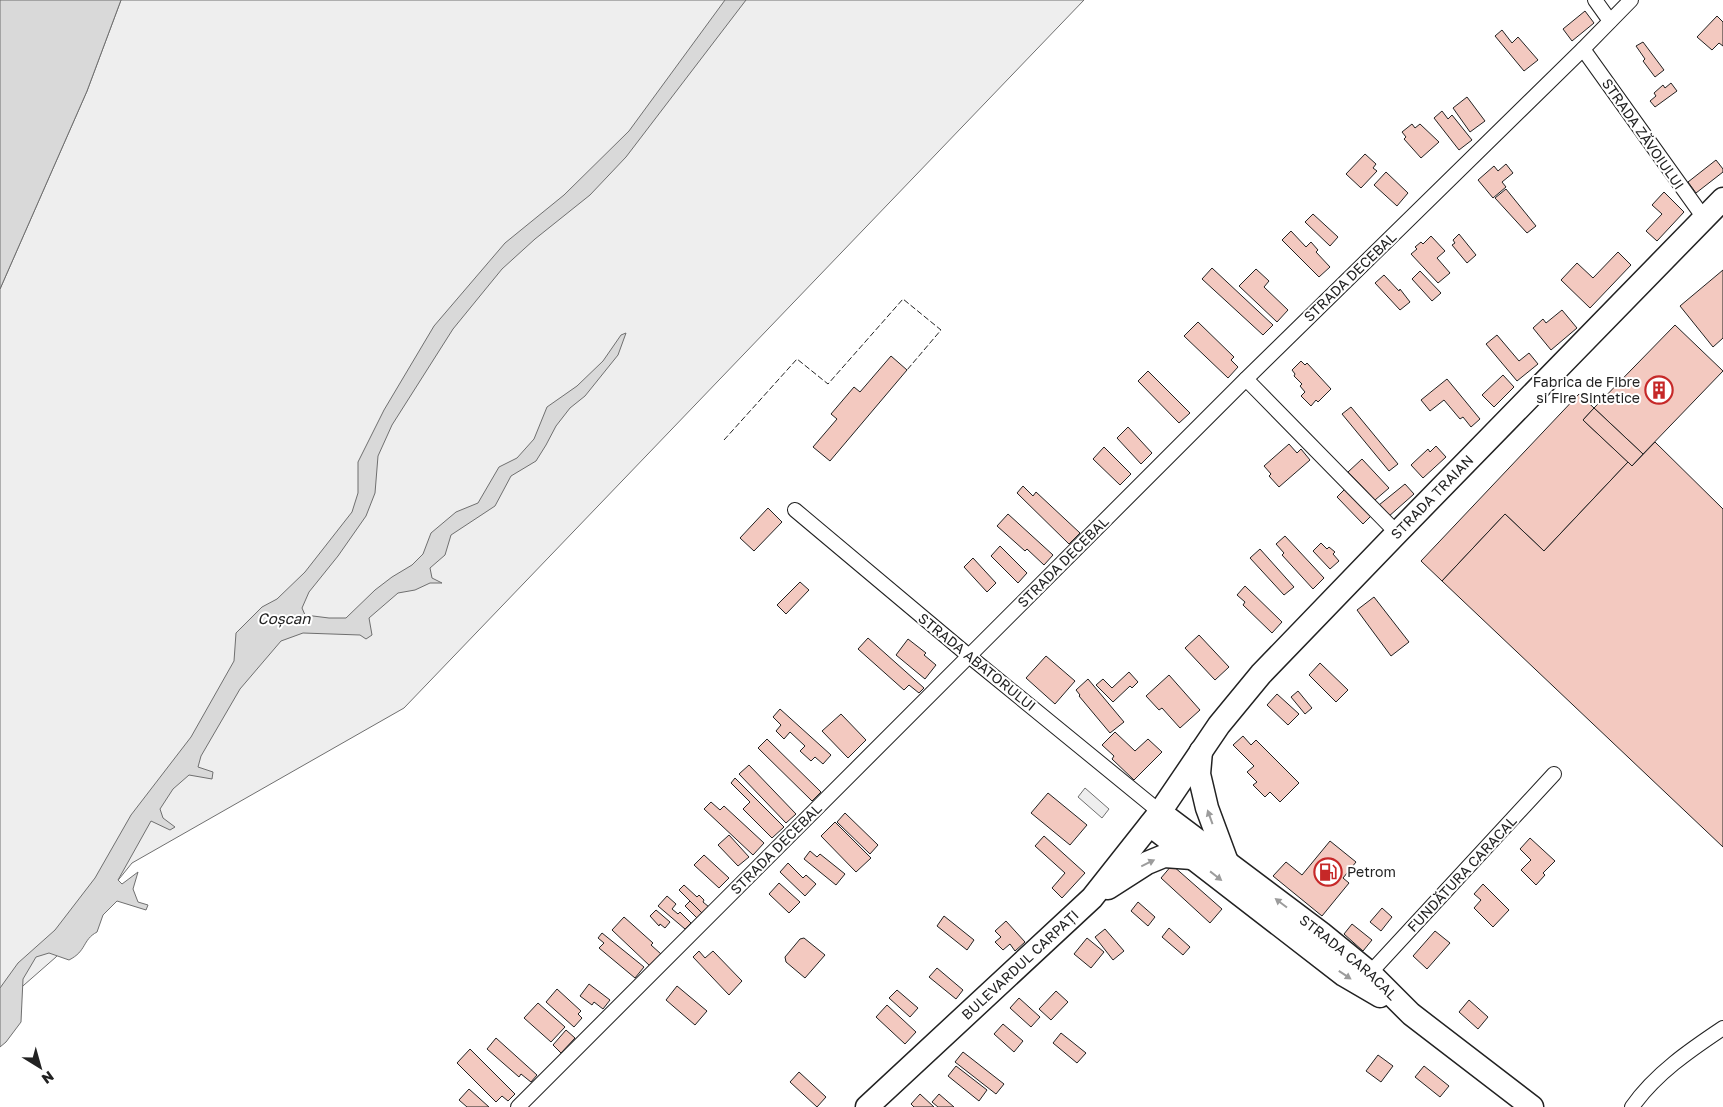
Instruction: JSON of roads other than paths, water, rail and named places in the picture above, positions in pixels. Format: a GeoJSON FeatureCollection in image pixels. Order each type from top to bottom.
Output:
{"type":"FeatureCollection","features":[{"type":"Feature","properties":{"kind":"main road","name":"STRADA TRAIAN"},"geometry":{"type":"LineString","coordinates":[[1155,818],[1201,751],[1261,674],[1396,533],[1723,199]]}},
{"type":"Feature","properties":{"kind":"main road"},"geometry":{"type":"LineString","coordinates":[[1201,751],[1199,774],[1207,808],[1227,862]]}},
{"type":"Feature","properties":{"kind":"main road"},"geometry":{"type":"LineString","coordinates":[[1155,818],[1192,858],[1344,975],[1411,1014]]}},
{"type":"Feature","properties":{"kind":"main road","name":"STRADA CARACAL"},"geometry":{"type":"LineString","coordinates":[[1155,818],[1227,862],[1321,933],[1370,973],[1411,1014],[1532,1107]]}},
{"type":"Feature","properties":{"kind":"main road","name":"BULEVARDUL CARPAȚI"},"geometry":{"type":"LineString","coordinates":[[867,1107],[1092,898],[1155,818]]}},
{"type":"Feature","properties":{"kind":"main road"},"geometry":{"type":"LineString","coordinates":[[1092,898],[1147,863],[1164,856],[1192,858]]}},
{"type":"Feature","properties":{"kind":"street"},"geometry":{"type":"LineString","coordinates":[[1595,0],[1610,21]]}},
{"type":"Feature","properties":{"kind":"street","name":"STRADA DECEBAL"},"geometry":{"type":"LineString","coordinates":[[518,1107],[1246,380],[1631,0]]}},
{"type":"Feature","properties":{"kind":"street","name":"STRADA ZĂVOIULUI"},"geometry":{"type":"LineString","coordinates":[[1583,49],[1704,218]]}},
{"type":"Feature","properties":{"kind":"street"},"geometry":{"type":"LineString","coordinates":[[1246,380],[1396,533]]}},
{"type":"Feature","properties":{"kind":"street","name":"STRADA ABATORULUI"},"geometry":{"type":"LineString","coordinates":[[795,510],[969,656],[1155,818]]}},
{"type":"Feature","properties":{"kind":"street","name":"FUNDĂTURA CARACAL"},"geometry":{"type":"LineString","coordinates":[[1370,973],[1554,774]]}},
{"type":"Feature","properties":{"kind":"street"},"geometry":{"type":"LineString","coordinates":[[1632,1107],[1639,1097],[1672,1065],[1723,1028]]}},
{"type":"Feature","properties":{"kind":"water"},"geometry":{"type":"Polygon","coordinates":[[[0,0],[121,0],[87,91],[0,289],[0,0]]]}},
{"type":"Feature","properties":{"kind":"water","name":"Coșcan"},"geometry":{"type":"Polygon","coordinates":[[[725,0],[746,0],[626,157],[590,195],[535,239],[502,269],[453,329],[392,425],[378,456],[375,493],[366,516],[338,556],[309,592],[302,608],[305,615],[346,618],[375,590],[412,565],[423,554],[431,533],[456,512],[478,503],[499,467],[517,458],[534,439],[547,407],[577,386],[603,361],[621,335],[626,333],[618,355],[585,396],[570,408],[556,426],[536,461],[511,476],[495,506],[451,535],[445,555],[430,568],[432,578],[442,583],[430,583],[415,590],[398,593],[369,618],[372,635],[366,639],[360,635],[303,633],[281,641],[240,689],[201,756],[198,767],[213,772],[212,779],[189,775],[173,789],[160,809],[163,818],[175,827],[170,830],[151,821],[118,880],[122,884],[138,872],[133,889],[138,902],[148,905],[146,910],[117,901],[103,915],[97,932],[89,938],[75,957],[69,960],[49,953],[36,957],[23,979],[21,1022],[0,1047],[0,988],[18,963],[55,930],[95,878],[131,815],[191,737],[234,661],[236,633],[262,607],[277,599],[305,572],[352,512],[358,493],[358,462],[384,410],[434,326],[505,243],[564,195],[629,131],[725,0]]]}},
{"type":"Feature","properties":{"kind":"place","name":"Fabrica de Fibre si Fire Sintetice"},"geometry":{"type":"Point","coordinates":[1659,390]}},
{"type":"Feature","properties":{"kind":"place","name":"Petrom"},"geometry":{"type":"Point","coordinates":[1328,872]}}]}
